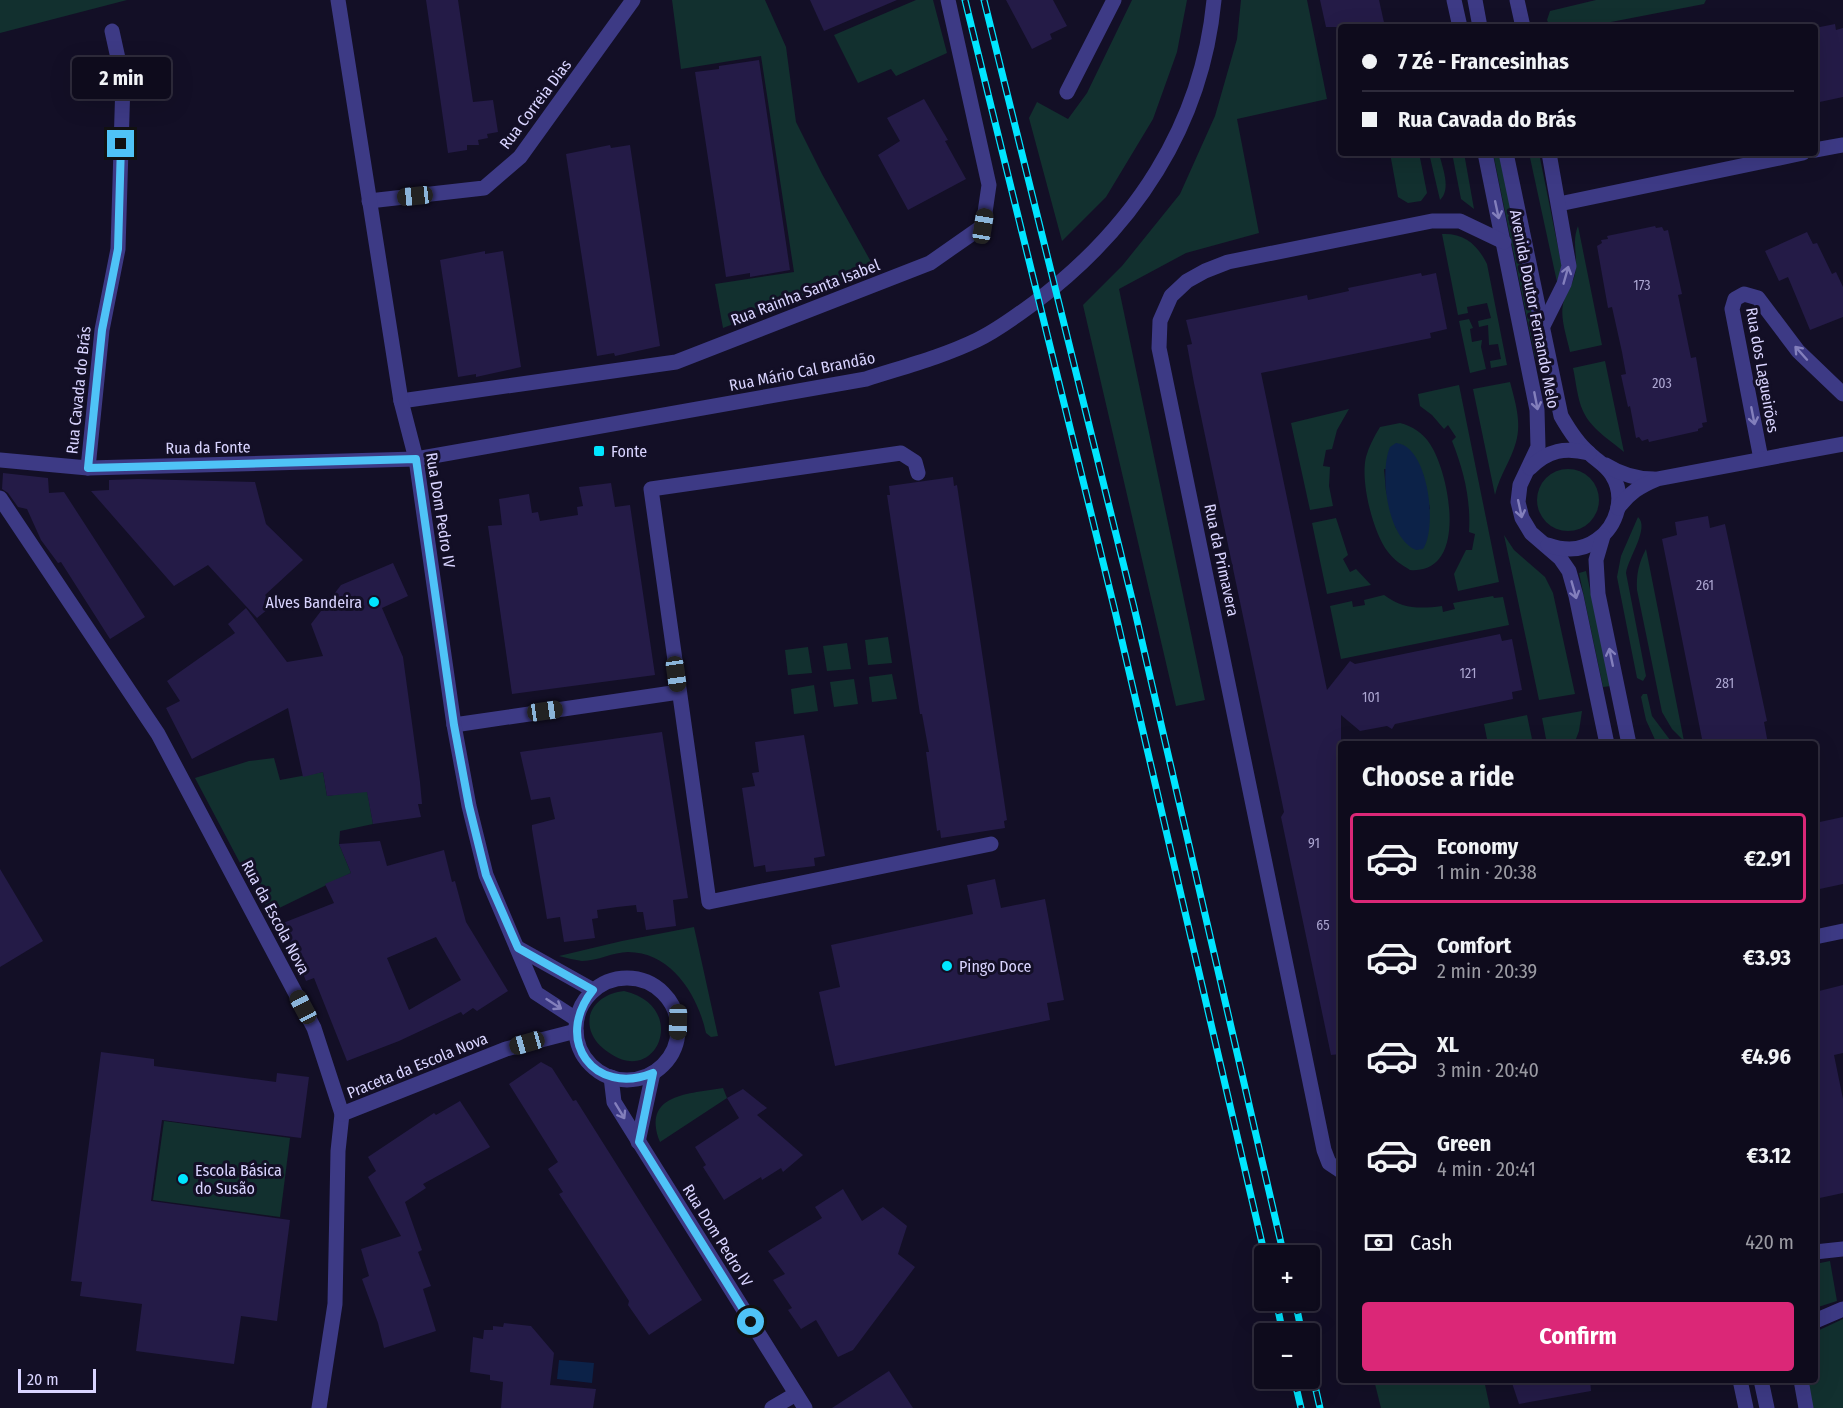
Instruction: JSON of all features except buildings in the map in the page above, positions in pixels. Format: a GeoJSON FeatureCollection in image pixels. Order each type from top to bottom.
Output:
{"type":"FeatureCollection","features":[{"type":"Feature","properties":{"kind":"street","name":"Rua Dom Pedro IV"},"geometry":{"type":"LineString","coordinates":[[339,0],[402,401],[416,459],[454,725],[469,806],[486,875],[536,993],[576,1025]]}},
{"type":"Feature","properties":{"kind":"street","name":"Rua Correia Dias"},"geometry":{"type":"LineString","coordinates":[[369,201],[484,188],[520,157],[633,0]]}},
{"type":"Feature","properties":{"kind":"street","name":"Rua Rainha Santa Isabel"},"geometry":{"type":"LineString","coordinates":[[402,401],[676,362],[930,263],[983,226],[989,185],[948,0]]}},
{"type":"Feature","properties":{"kind":"street"},"geometry":{"type":"LineString","coordinates":[[1067,92],[1114,0]]}},
{"type":"Feature","properties":{"kind":"street","name":"Rua Mário Cal Brandão"},"geometry":{"type":"LineString","coordinates":[[416,459],[866,379],[977,341],[1002,326],[1069,276],[1121,223],[1162,167],[1190,106],[1212,26],[1214,0]]}},
{"type":"Feature","properties":{"kind":"street"},"geometry":{"type":"LineString","coordinates":[[1454,0],[1459,24]]}},
{"type":"Feature","properties":{"kind":"street"},"geometry":{"type":"LineString","coordinates":[[1475,0],[1479,24]]}},
{"type":"Feature","properties":{"kind":"street"},"geometry":{"type":"LineString","coordinates":[[1517,0],[1522,24]]}},
{"type":"Feature","properties":{"kind":"street","name":"Rua Cavada do Brás"},"geometry":{"type":"LineString","coordinates":[[88,468],[102,330],[118,249],[123,81],[112,31]]}},
{"type":"Feature","properties":{"kind":"street"},"geometry":{"type":"LineString","coordinates":[[1818,149],[1843,144]]}},
{"type":"Feature","properties":{"kind":"street","name":"Avenida Doutor Fernando Melo"},"geometry":{"type":"LineString","coordinates":[[1486,156],[1537,410],[1538,447],[1520,485],[1518,502],[1526,525],[1560,558],[1569,572],[1606,741]]}},
{"type":"Feature","properties":{"kind":"street","name":"Avenida Doutor Fernando Melo"},"geometry":{"type":"LineString","coordinates":[[1507,156],[1561,416],[1573,436],[1589,453],[1603,463],[1613,476],[1618,492],[1618,508]]}},
{"type":"Feature","properties":{"kind":"street","name":"Avenida Doutor Fernando Melo"},"geometry":{"type":"LineString","coordinates":[[1542,328],[1569,266],[1550,156]]}},
{"type":"Feature","properties":{"kind":"street"},"geometry":{"type":"LineString","coordinates":[[1559,204],[1789,156]]}},
{"type":"Feature","properties":{"kind":"street","name":"Rua da Primavera"},"geometry":{"type":"LineString","coordinates":[[1338,1169],[1329,1162],[1324,1150],[1159,348],[1160,321],[1172,296],[1187,281],[1228,262],[1431,221],[1460,221],[1504,242]]}},
{"type":"Feature","properties":{"kind":"street","name":"Rua dos Lagueirões"},"geometry":{"type":"LineString","coordinates":[[1761,459],[1731,309],[1735,299],[1744,294],[1758,298],[1798,351],[1843,394]]}},
{"type":"Feature","properties":{"kind":"street"},"geometry":{"type":"LineString","coordinates":[[1603,463],[1620,474],[1641,479],[1657,479],[1843,444]]}},
{"type":"Feature","properties":{"kind":"street"},"geometry":{"type":"LineString","coordinates":[[1528,470],[1540,458],[1555,451],[1572,449],[1589,453]]}},
{"type":"Feature","properties":{"kind":"street"},"geometry":{"type":"LineString","coordinates":[[918,473],[915,462],[901,453],[651,489],[709,902],[990,844]]}},
{"type":"Feature","properties":{"kind":"street","name":"Rua da Fonte"},"geometry":{"type":"LineString","coordinates":[[0,460],[88,468],[416,459]]}},
{"type":"Feature","properties":{"kind":"street"},"geometry":{"type":"LineString","coordinates":[[1543,543],[1558,549],[1574,550],[1590,545],[1603,536],[1613,523],[1618,508],[1627,495],[1657,479]]}},
{"type":"Feature","properties":{"kind":"street","name":"Rua da Escola Nova"},"geometry":{"type":"LineString","coordinates":[[0,498],[158,734],[314,1028],[342,1114],[338,1151],[335,1304],[320,1408]]}},
{"type":"Feature","properties":{"kind":"street"},"geometry":{"type":"LineString","coordinates":[[1603,536],[1596,560],[1597,585],[1628,741]]}},
{"type":"Feature","properties":{"kind":"street"},"geometry":{"type":"LineString","coordinates":[[454,725],[679,692]]}},
{"type":"Feature","properties":{"kind":"street"},"geometry":{"type":"LineString","coordinates":[[1818,936],[1843,931]]}},
{"type":"Feature","properties":{"kind":"street"},"geometry":{"type":"LineString","coordinates":[[518,948],[599,986]]}},
{"type":"Feature","properties":{"kind":"street"},"geometry":{"type":"LineString","coordinates":[[621,978],[637,979],[651,984],[664,993],[673,1007],[678,1022],[674,1049],[668,1059],[653,1073],[625,1080],[611,1077],[596,1070],[584,1058],[577,1043],[576,1025],[582,1003],[599,986],[621,978]]}},
{"type":"Feature","properties":{"kind":"street","name":"Praceta da Escola Nova"},"geometry":{"type":"LineString","coordinates":[[342,1114],[506,1049],[576,1025]]}},
{"type":"Feature","properties":{"kind":"street"},"geometry":{"type":"LineString","coordinates":[[639,1142],[653,1073]]}},
{"type":"Feature","properties":{"kind":"street","name":"Rua Dom Pedro IV"},"geometry":{"type":"LineString","coordinates":[[611,1077],[614,1102],[805,1408]]}},
{"type":"Feature","properties":{"kind":"street"},"geometry":{"type":"LineString","coordinates":[[1818,1252],[1843,1249]]}},
{"type":"Feature","properties":{"kind":"street"},"geometry":{"type":"LineString","coordinates":[[1818,1320],[1843,1309]]}},
{"type":"Feature","properties":{"kind":"street"},"geometry":{"type":"LineString","coordinates":[[1741,1383],[1746,1408]]}},
{"type":"Feature","properties":{"kind":"street"},"geometry":{"type":"LineString","coordinates":[[1762,1383],[1767,1408]]}},
{"type":"Feature","properties":{"kind":"street"},"geometry":{"type":"LineString","coordinates":[[1802,1383],[1806,1408]]}},
{"type":"Feature","properties":{"kind":"street"},"geometry":{"type":"LineString","coordinates":[[772,1408],[796,1394]]}},
{"type":"Feature","properties":{"kind":"green space"},"geometry":{"type":"Polygon","coordinates":[[[0,0],[127,0],[0,33],[0,0]]]}},
{"type":"Feature","properties":{"kind":"green space"},"geometry":{"type":"Polygon","coordinates":[[[672,0],[765,0],[786,47],[796,122],[875,269],[723,328],[715,284],[794,272],[761,56],[681,69],[672,0]]]}},
{"type":"Feature","properties":{"kind":"green space"},"geometry":{"type":"Polygon","coordinates":[[[916,0],[933,0],[947,53],[896,76],[891,69],[858,83],[834,35],[916,0]]]}},
{"type":"Feature","properties":{"kind":"green space"},"geometry":{"type":"Polygon","coordinates":[[[1132,0],[1187,0],[1177,52],[1153,119],[1106,197],[1062,241],[1029,118],[1037,102],[1068,119],[1087,93],[1132,0]]]}},
{"type":"Feature","properties":{"kind":"green space"},"geometry":{"type":"Polygon","coordinates":[[[1241,0],[1307,0],[1327,99],[1237,119],[1259,233],[1186,253],[1119,289],[1205,700],[1176,706],[1083,305],[1122,266],[1180,194],[1215,116],[1237,39],[1241,0]]]}},
{"type":"Feature","properties":{"kind":"green space"},"geometry":{"type":"Polygon","coordinates":[[[1596,0],[1706,0],[1704,4],[1601,24],[1549,24],[1547,20],[1550,11],[1596,0]]]}},
{"type":"Feature","properties":{"kind":"green space"},"geometry":{"type":"Polygon","coordinates":[[[1391,156],[1420,156],[1427,193],[1421,201],[1408,203],[1398,197],[1391,156]]]}},
{"type":"Feature","properties":{"kind":"green space"},"geometry":{"type":"Polygon","coordinates":[[[1430,156],[1440,156],[1444,171],[1446,184],[1444,195],[1440,200],[1430,156]]]}},
{"type":"Feature","properties":{"kind":"green space"},"geometry":{"type":"Polygon","coordinates":[[[1453,156],[1465,156],[1474,209],[1461,199],[1453,156]]]}},
{"type":"Feature","properties":{"kind":"green space"},"geometry":{"type":"Polygon","coordinates":[[[1494,156],[1501,156],[1541,355],[1535,358],[1494,156]]]}},
{"type":"Feature","properties":{"kind":"green space"},"geometry":{"type":"Polygon","coordinates":[[[1530,156],[1540,156],[1562,267],[1557,282],[1530,156]]]}},
{"type":"Feature","properties":{"kind":"green space"},"geometry":{"type":"Polygon","coordinates":[[[1578,226],[1602,345],[1570,352],[1562,310],[1575,273],[1575,242],[1578,226]]]}},
{"type":"Feature","properties":{"kind":"green space"},"geometry":{"type":"Polygon","coordinates":[[[1442,234],[1457,235],[1469,241],[1487,264],[1507,365],[1491,368],[1490,361],[1501,359],[1498,344],[1489,345],[1488,325],[1479,327],[1478,321],[1491,318],[1487,303],[1467,307],[1468,313],[1458,315],[1442,234]]]}},
{"type":"Feature","properties":{"kind":"green space"},"geometry":{"type":"Polygon","coordinates":[[[1469,319],[1473,328],[1470,329],[1472,342],[1482,340],[1481,347],[1486,369],[1470,373],[1459,321],[1469,319]]]}},
{"type":"Feature","properties":{"kind":"green space"},"geometry":{"type":"Polygon","coordinates":[[[1605,361],[1624,452],[1601,434],[1586,417],[1578,395],[1573,368],[1605,361]]]}},
{"type":"Feature","properties":{"kind":"green space"},"geometry":{"type":"Polygon","coordinates":[[[1510,382],[1517,412],[1518,435],[1495,495],[1473,389],[1510,382]]]}},
{"type":"Feature","properties":{"kind":"green space"},"geometry":{"type":"Polygon","coordinates":[[[1459,385],[1499,582],[1458,591],[1454,574],[1466,550],[1472,550],[1475,534],[1469,532],[1466,486],[1452,441],[1456,437],[1448,425],[1444,429],[1432,415],[1420,406],[1418,394],[1459,385]]]}},
{"type":"Feature","properties":{"kind":"green space"},"geometry":{"type":"Polygon","coordinates":[[[1349,409],[1337,430],[1332,449],[1326,450],[1323,466],[1330,467],[1329,486],[1333,506],[1310,510],[1291,423],[1349,409]]]}},
{"type":"Feature","properties":{"kind":"green space"},"geometry":{"type":"Polygon","coordinates":[[[1400,423],[1421,433],[1430,444],[1444,477],[1450,520],[1448,540],[1441,557],[1429,567],[1410,570],[1395,560],[1377,533],[1366,493],[1365,467],[1369,449],[1380,427],[1400,423]],[[1384,469],[1386,491],[1396,528],[1430,509],[1423,474],[1384,469]]]}},
{"type":"Feature","properties":{"kind":"green space"},"geometry":{"type":"Polygon","coordinates":[[[1568,469],[1580,471],[1590,478],[1597,488],[1599,500],[1597,512],[1590,522],[1580,529],[1568,531],[1556,529],[1546,522],[1539,512],[1537,500],[1539,488],[1546,478],[1556,471],[1568,469]]]}},
{"type":"Feature","properties":{"kind":"green space"},"geometry":{"type":"Polygon","coordinates":[[[1638,517],[1641,522],[1640,536],[1626,573],[1646,676],[1643,681],[1637,678],[1617,577],[1621,556],[1638,517]]]}},
{"type":"Feature","properties":{"kind":"green space"},"geometry":{"type":"Polygon","coordinates":[[[1336,518],[1348,555],[1343,559],[1350,572],[1356,569],[1371,585],[1327,594],[1312,523],[1336,518]]]}},
{"type":"Feature","properties":{"kind":"green space"},"geometry":{"type":"Polygon","coordinates":[[[1504,535],[1514,550],[1545,577],[1553,593],[1575,694],[1539,700],[1504,535]]]}},
{"type":"Feature","properties":{"kind":"green space"},"geometry":{"type":"Polygon","coordinates":[[[1646,549],[1684,741],[1672,729],[1662,712],[1637,590],[1638,569],[1646,549]]]}},
{"type":"Feature","properties":{"kind":"green space"},"geometry":{"type":"Polygon","coordinates":[[[1586,571],[1611,686],[1603,687],[1579,573],[1586,571]]]}},
{"type":"Feature","properties":{"kind":"green space"},"geometry":{"type":"Polygon","coordinates":[[[1384,595],[1411,607],[1442,606],[1443,612],[1455,609],[1453,603],[1493,596],[1494,598],[1503,597],[1509,625],[1341,659],[1330,606],[1352,601],[1353,607],[1365,605],[1364,600],[1384,595]]]}},
{"type":"Feature","properties":{"kind":"green space"},"geometry":{"type":"Polygon","coordinates":[[[888,637],[892,663],[868,665],[865,640],[888,637]]]}},
{"type":"Feature","properties":{"kind":"green space"},"geometry":{"type":"Polygon","coordinates":[[[847,643],[851,669],[827,671],[823,646],[847,643]]]}},
{"type":"Feature","properties":{"kind":"green space"},"geometry":{"type":"Polygon","coordinates":[[[808,647],[812,673],[788,675],[785,650],[808,647]]]}},
{"type":"Feature","properties":{"kind":"green space"},"geometry":{"type":"Polygon","coordinates":[[[892,674],[897,699],[872,702],[869,677],[892,674]]]}},
{"type":"Feature","properties":{"kind":"green space"},"geometry":{"type":"Polygon","coordinates":[[[854,679],[858,704],[834,707],[830,682],[854,679]]]}},
{"type":"Feature","properties":{"kind":"green space"},"geometry":{"type":"Polygon","coordinates":[[[814,685],[818,711],[794,714],[791,689],[814,685]]]}},
{"type":"Feature","properties":{"kind":"green space"},"geometry":{"type":"Polygon","coordinates":[[[1647,694],[1652,716],[1671,741],[1656,741],[1646,720],[1641,697],[1647,694]]]}},
{"type":"Feature","properties":{"kind":"green space"},"geometry":{"type":"Polygon","coordinates":[[[1582,711],[1575,741],[1546,741],[1542,718],[1582,711]]]}},
{"type":"Feature","properties":{"kind":"green space"},"geometry":{"type":"Polygon","coordinates":[[[1527,715],[1532,741],[1487,741],[1484,724],[1527,715]]]}},
{"type":"Feature","properties":{"kind":"green space"},"geometry":{"type":"Polygon","coordinates":[[[274,758],[280,780],[323,772],[327,796],[367,790],[373,824],[340,831],[339,844],[351,873],[267,914],[195,778],[249,761],[274,758]]]}},
{"type":"Feature","properties":{"kind":"green space"},"geometry":{"type":"Polygon","coordinates":[[[694,927],[718,1036],[711,1037],[706,1033],[697,1005],[689,991],[670,968],[658,959],[628,952],[582,961],[559,956],[622,941],[694,927]]]}},
{"type":"Feature","properties":{"kind":"green space"},"geometry":{"type":"Polygon","coordinates":[[[624,991],[644,999],[656,1012],[661,1026],[660,1040],[653,1052],[642,1059],[628,1061],[611,1054],[592,1034],[590,1017],[596,1004],[608,995],[624,991]]]}},
{"type":"Feature","properties":{"kind":"green space"},"geometry":{"type":"Polygon","coordinates":[[[723,1088],[727,1098],[660,1142],[656,1126],[657,1114],[663,1105],[684,1095],[723,1088]]]}},
{"type":"Feature","properties":{"kind":"green space"},"geometry":{"type":"Polygon","coordinates":[[[164,1121],[290,1138],[280,1217],[153,1200],[164,1121]]]}},
{"type":"Feature","properties":{"kind":"green space"},"geometry":{"type":"Polygon","coordinates":[[[1830,1261],[1837,1301],[1818,1307],[1818,1263],[1830,1261]]]}},
{"type":"Feature","properties":{"kind":"green space"},"geometry":{"type":"Polygon","coordinates":[[[1843,1319],[1843,1408],[1813,1408],[1808,1383],[1818,1383],[1818,1331],[1843,1319]]]}},
{"type":"Feature","properties":{"kind":"green space"},"geometry":{"type":"Polygon","coordinates":[[[1375,1383],[1485,1383],[1490,1408],[1381,1408],[1375,1383]]]}},
{"type":"Feature","properties":{"kind":"water"},"geometry":{"type":"Polygon","coordinates":[[[1396,443],[1407,447],[1416,457],[1423,472],[1430,523],[1423,549],[1416,550],[1406,543],[1392,519],[1388,504],[1385,472],[1390,447],[1396,443]]]}},
{"type":"Feature","properties":{"kind":"water"},"geometry":{"type":"Polygon","coordinates":[[[559,1360],[594,1363],[592,1383],[557,1379],[559,1360]]]}},
{"type":"Feature","properties":{"kind":"railway"},"geometry":{"type":"LineString","coordinates":[[965,0],[1115,611],[1262,1245]]}},
{"type":"Feature","properties":{"kind":"railway"},"geometry":{"type":"LineString","coordinates":[[984,0],[1134,607],[1281,1245]]}},
{"type":"Feature","properties":{"kind":"railway"},"geometry":{"type":"LineString","coordinates":[[1278,1311],[1281,1323]]}},
{"type":"Feature","properties":{"kind":"railway"},"geometry":{"type":"LineString","coordinates":[[1297,1311],[1300,1323]]}},
{"type":"Feature","properties":{"kind":"railway"},"geometry":{"type":"LineString","coordinates":[[1297,1389],[1301,1408]]}},
{"type":"Feature","properties":{"kind":"railway"},"geometry":{"type":"LineString","coordinates":[[1316,1389],[1320,1408]]}},
{"type":"Feature","properties":{"kind":"place","name":"Fonte"},"geometry":{"type":"Point","coordinates":[599,451]}},
{"type":"Feature","properties":{"kind":"place","name":"Alves Bandeira"},"geometry":{"type":"Point","coordinates":[374,602]}},
{"type":"Feature","properties":{"kind":"place","name":"Pingo Doce"},"geometry":{"type":"Point","coordinates":[947,966]}},
{"type":"Feature","properties":{"kind":"place","name":"Escola Básica do Susão"},"geometry":{"type":"Point","coordinates":[183,1179]}},
{"type":"Feature","properties":{"kind":"route"},"geometry":{"type":"LineString","coordinates":[[121,144],[118,249],[102,330],[88,468],[416,459],[454,725],[469,806],[486,875],[518,948],[593,990],[582,1003],[576,1019],[577,1043],[584,1058],[596,1070],[611,1077],[625,1080],[653,1073],[639,1142],[751,1322]]}}]}
